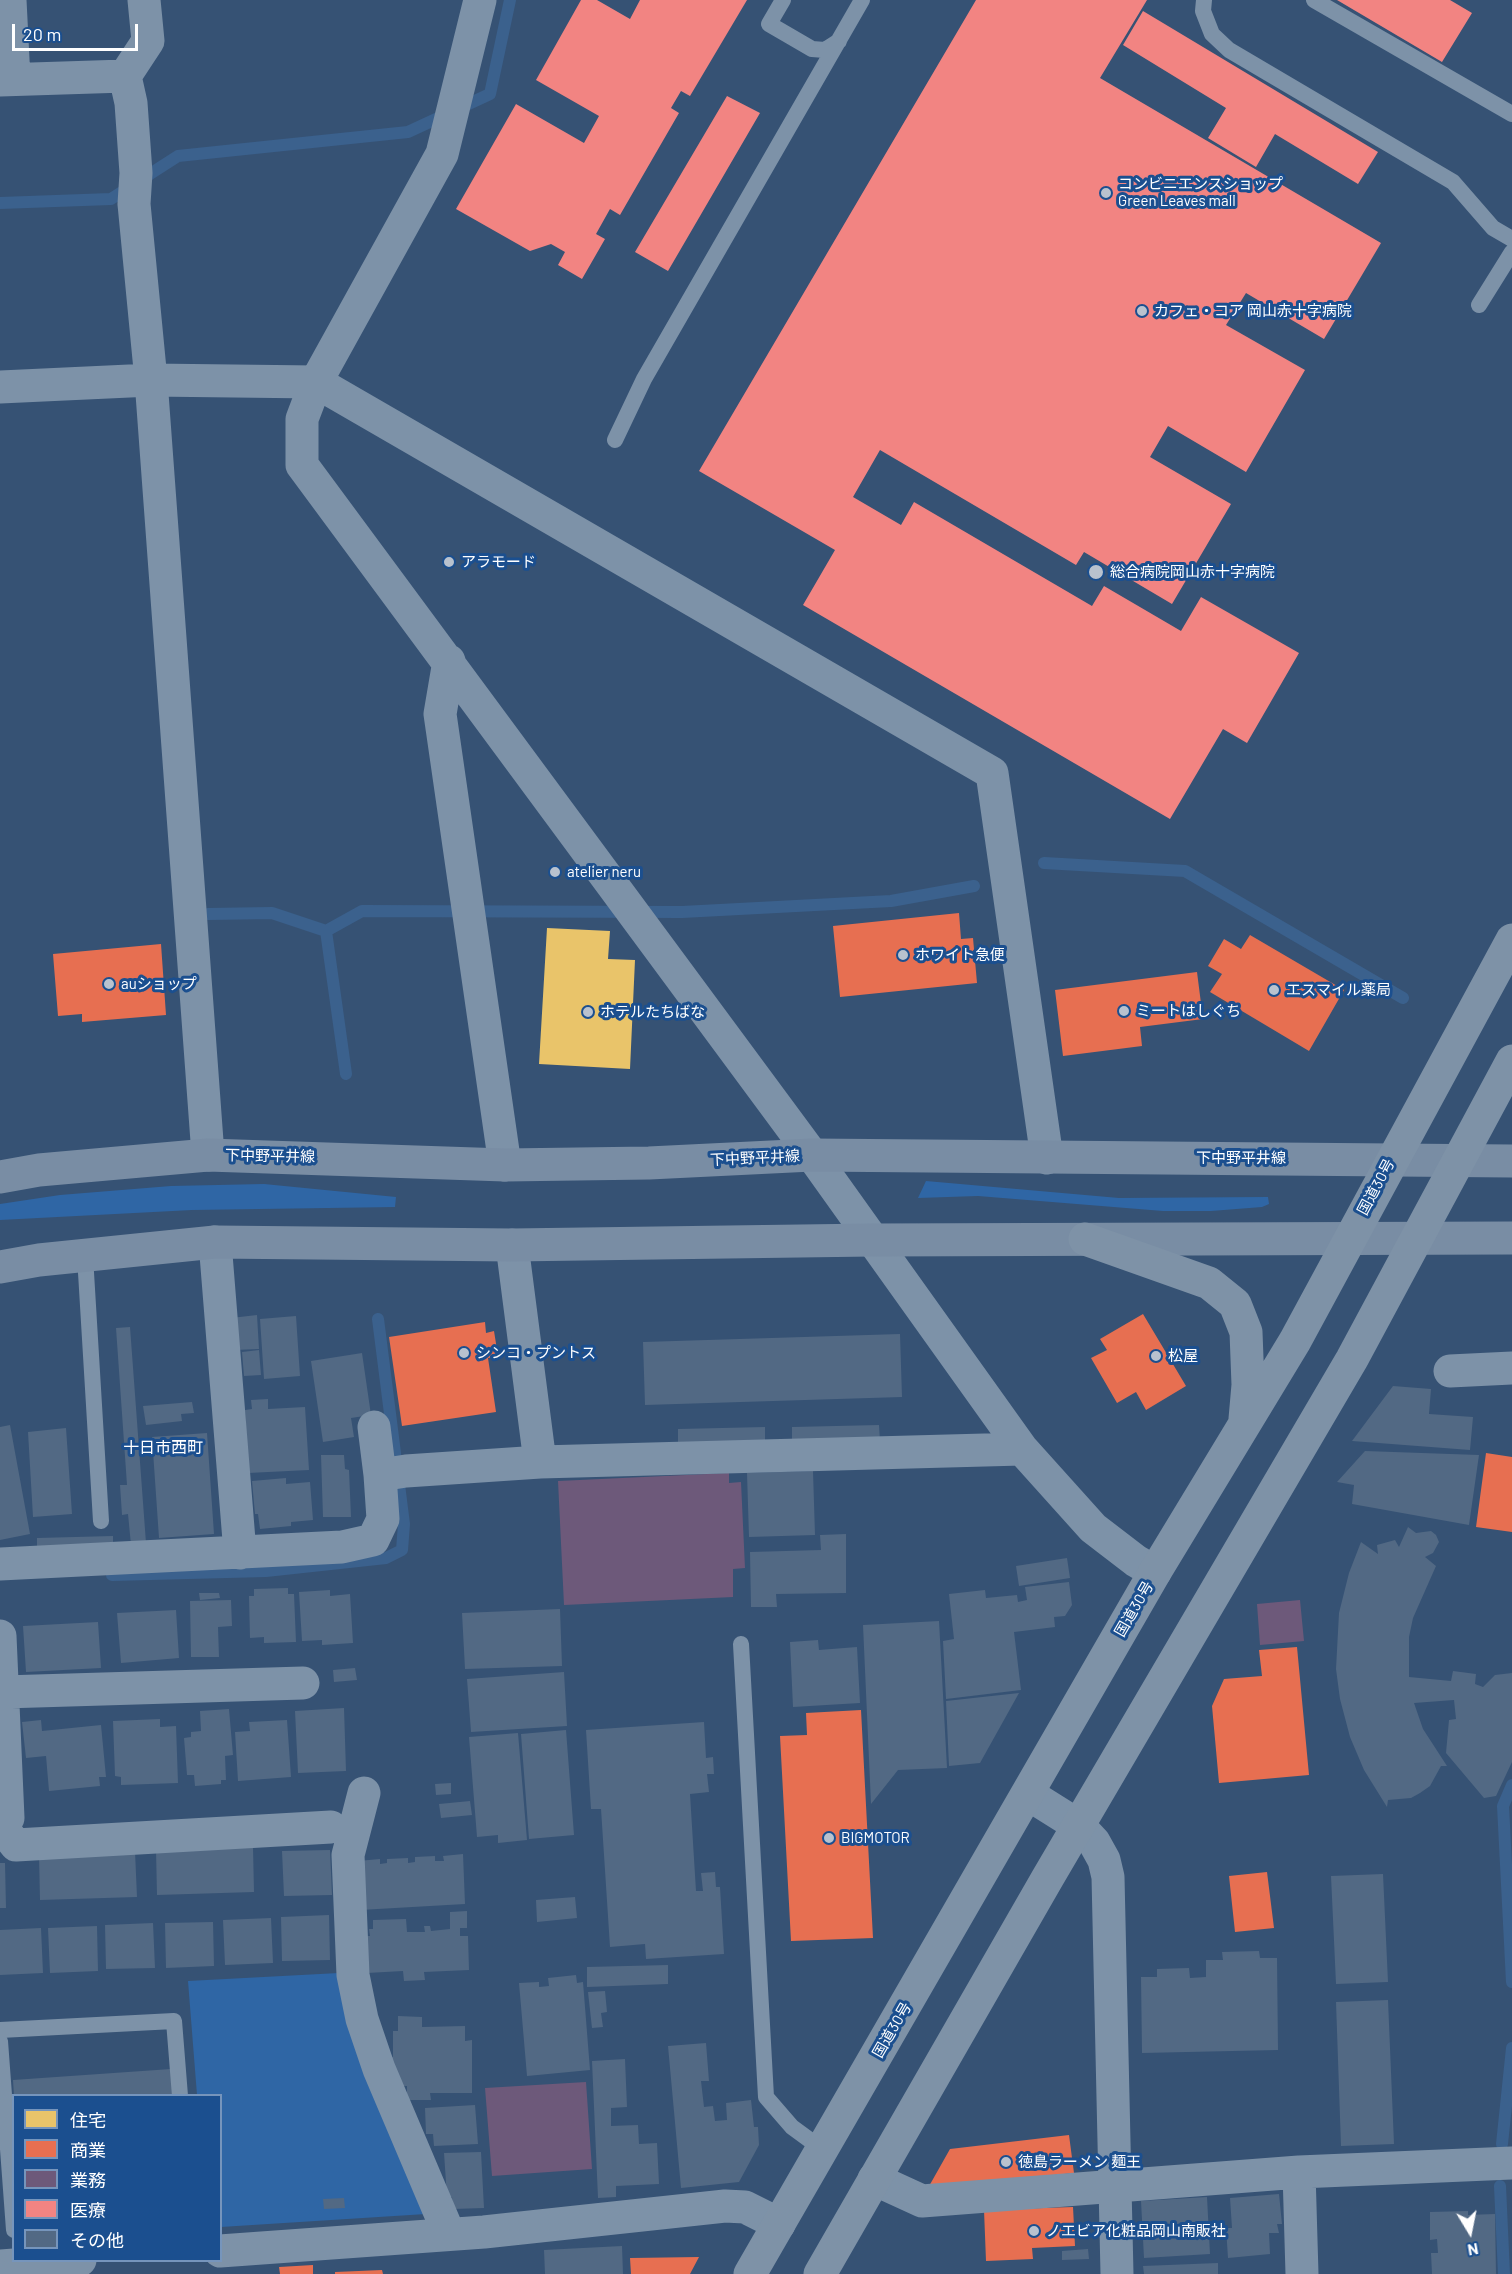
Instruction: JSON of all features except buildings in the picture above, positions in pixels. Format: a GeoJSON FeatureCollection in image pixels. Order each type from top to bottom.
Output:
{"type":"FeatureCollection","features":[{"type":"Feature","properties":{"kind":"highway","name":"国道30号"},"geometry":{"type":"LineString","coordinates":[[750,2274],[1155,1572],[1295,1341],[1512,940]]}},
{"type":"Feature","properties":{"kind":"highway"},"geometry":{"type":"LineString","coordinates":[[820,2274],[1352,1359],[1512,1061]]}},
{"type":"Feature","properties":{"kind":"highway"},"geometry":{"type":"LineString","coordinates":[[1085,1239],[1209,1283],[1234,1304],[1246,1332],[1248,1385],[1244,1427]]}},
{"type":"Feature","properties":{"kind":"street"},"geometry":{"type":"LineString","coordinates":[[10,0],[7,80],[125,76]]}},
{"type":"Feature","properties":{"kind":"street"},"geometry":{"type":"LineString","coordinates":[[144,0],[148,41],[125,76],[131,103],[135,189],[208,1155]]}},
{"type":"Feature","properties":{"kind":"street"},"geometry":{"type":"LineString","coordinates":[[480,0],[442,154],[316,382],[302,419],[302,465],[812,1155],[1022,1449],[1093,1528],[1137,1562],[1155,1572]]}},
{"type":"Feature","properties":{"kind":"street"},"geometry":{"type":"LineString","coordinates":[[0,387],[151,380],[316,382],[992,772],[1047,1158]]}},
{"type":"Feature","properties":{"kind":"street"},"geometry":{"type":"LineString","coordinates":[[449,661],[440,714],[505,1165]]}},
{"type":"Feature","properties":{"kind":"street","name":"下中野平井線"},"geometry":{"type":"LineString","coordinates":[[0,1177],[39,1170],[208,1155],[505,1165],[649,1163],[812,1155],[1512,1161]]}},
{"type":"Feature","properties":{"kind":"street"},"geometry":{"type":"LineString","coordinates":[[0,1267],[215,1242],[512,1245],[872,1240],[1512,1238]]}},
{"type":"Feature","properties":{"kind":"street"},"geometry":{"type":"LineString","coordinates":[[215,1242],[240,1553]]}},
{"type":"Feature","properties":{"kind":"street"},"geometry":{"type":"LineString","coordinates":[[512,1245],[540,1462]]}},
{"type":"Feature","properties":{"kind":"street"},"geometry":{"type":"LineString","coordinates":[[1450,1371],[1512,1368]]}},
{"type":"Feature","properties":{"kind":"street"},"geometry":{"type":"LineString","coordinates":[[0,1564],[342,1547],[373,1540],[383,1519],[392,1473],[374,1427]]}},
{"type":"Feature","properties":{"kind":"street"},"geometry":{"type":"LineString","coordinates":[[392,1473],[540,1462],[1022,1449]]}},
{"type":"Feature","properties":{"kind":"street"},"geometry":{"type":"LineString","coordinates":[[0,1636],[8,1818],[0,1819]]}},
{"type":"Feature","properties":{"kind":"street"},"geometry":{"type":"LineString","coordinates":[[3,1692],[303,1683]]}},
{"type":"Feature","properties":{"kind":"street"},"geometry":{"type":"LineString","coordinates":[[364,1793],[348,1855],[353,1975],[362,2019],[380,2069],[449,2234]]}},
{"type":"Feature","properties":{"kind":"street"},"geometry":{"type":"LineString","coordinates":[[1028,1794],[1079,1826],[1094,1842],[1104,1860],[1108,1877],[1117,2184],[1117,2274]]}},
{"type":"Feature","properties":{"kind":"street"},"geometry":{"type":"LineString","coordinates":[[0,1826],[15,1845],[332,1827]]}},
{"type":"Feature","properties":{"kind":"street"},"geometry":{"type":"LineString","coordinates":[[874,2179],[922,2201],[1117,2184],[1299,2172],[1512,2163]]}},
{"type":"Feature","properties":{"kind":"street"},"geometry":{"type":"LineString","coordinates":[[1299,2172],[1302,2274]]}},
{"type":"Feature","properties":{"kind":"street"},"geometry":{"type":"LineString","coordinates":[[222,2251],[449,2234],[725,2206],[745,2207],[779,2224]]}},
{"type":"Feature","properties":{"kind":"street"},"geometry":{"type":"LineString","coordinates":[[10,2264],[45,2262]]}},
{"type":"Feature","properties":{"kind":"lane"},"geometry":{"type":"LineString","coordinates":[[783,0],[769,24],[812,49],[825,50],[839,41]]}},
{"type":"Feature","properties":{"kind":"lane"},"geometry":{"type":"LineString","coordinates":[[615,440],[644,379],[862,0]]}},
{"type":"Feature","properties":{"kind":"lane"},"geometry":{"type":"LineString","coordinates":[[1204,0],[1203,11],[1212,34],[1229,50],[1453,182],[1493,228],[1512,239]]}},
{"type":"Feature","properties":{"kind":"lane"},"geometry":{"type":"LineString","coordinates":[[1314,0],[1512,114]]}},
{"type":"Feature","properties":{"kind":"lane"},"geometry":{"type":"LineString","coordinates":[[1479,305],[1512,252]]}},
{"type":"Feature","properties":{"kind":"lane"},"geometry":{"type":"LineString","coordinates":[[84,1256],[101,1521]]}},
{"type":"Feature","properties":{"kind":"lane"},"geometry":{"type":"LineString","coordinates":[[741,1644],[766,2097],[792,2127],[822,2149]]}},
{"type":"Feature","properties":{"kind":"lane"},"geometry":{"type":"LineString","coordinates":[[0,2030],[174,2021],[180,2094]]}},
{"type":"Feature","properties":{"kind":"lane"},"geometry":{"type":"LineString","coordinates":[[0,2041],[12,2181]]}},
{"type":"Feature","properties":{"kind":"shaded area"},"geometry":{"type":"Polygon","coordinates":[[[926,1181],[1119,1198],[1268,1197],[1269,1204],[1262,1207],[1211,1211],[1163,1211],[978,1196],[918,1198],[926,1181]]]}},
{"type":"Feature","properties":{"kind":"shaded area"},"geometry":{"type":"Polygon","coordinates":[[[264,1184],[396,1197],[395,1207],[192,1210],[0,1220],[0,1204],[60,1195],[171,1186],[264,1184]]]}},
{"type":"Feature","properties":{"kind":"shaded area"},"geometry":{"type":"Polygon","coordinates":[[[339,1973],[426,2214],[222,2227],[222,2094],[197,2094],[188,1981],[339,1973]]]}},
{"type":"Feature","properties":{"kind":"waterway"},"geometry":{"type":"LineString","coordinates":[[0,203],[111,199],[178,156],[408,132],[490,94],[510,0]]}},
{"type":"Feature","properties":{"kind":"waterway"},"geometry":{"type":"LineString","coordinates":[[1044,863],[1185,871],[1403,998]]}},
{"type":"Feature","properties":{"kind":"waterway"},"geometry":{"type":"LineString","coordinates":[[208,914],[272,913],[326,931],[362,911],[682,912],[891,901],[974,886]]}},
{"type":"Feature","properties":{"kind":"waterway"},"geometry":{"type":"LineString","coordinates":[[326,931],[346,1074]]}},
{"type":"Feature","properties":{"kind":"waterway"},"geometry":{"type":"LineString","coordinates":[[112,1575],[266,1571],[386,1558],[402,1550],[404,1524],[378,1319]]}},
{"type":"Feature","properties":{"kind":"waterway"},"geometry":{"type":"LineString","coordinates":[[1512,1785],[1503,1806],[1512,1982]]}},
{"type":"Feature","properties":{"kind":"waterway"},"geometry":{"type":"LineString","coordinates":[[1502,2144],[1512,2048]]}},
{"type":"Feature","properties":{"kind":"waterway"},"geometry":{"type":"LineString","coordinates":[[1500,2186],[1504,2274]]}},
{"type":"Feature","properties":{"kind":"place","name":"コンビニエンスショップ Green Leaves mall"},"geometry":{"type":"Point","coordinates":[1106,193]}},
{"type":"Feature","properties":{"kind":"place","name":"カフェ・コア 岡山赤十字病院"},"geometry":{"type":"Point","coordinates":[1142,311]}},
{"type":"Feature","properties":{"kind":"place","name":"アラモード"},"geometry":{"type":"Point","coordinates":[449,562]}},
{"type":"Feature","properties":{"kind":"place","name":"総合病院岡山赤十字病院"},"geometry":{"type":"Point","coordinates":[1096,572]}},
{"type":"Feature","properties":{"kind":"place","name":"atelier neru"},"geometry":{"type":"Point","coordinates":[555,872]}},
{"type":"Feature","properties":{"kind":"place","name":"ホワイト急便"},"geometry":{"type":"Point","coordinates":[903,955]}},
{"type":"Feature","properties":{"kind":"place","name":"auショップ"},"geometry":{"type":"Point","coordinates":[109,984]}},
{"type":"Feature","properties":{"kind":"place","name":"エスマイル薬局"},"geometry":{"type":"Point","coordinates":[1274,990]}},
{"type":"Feature","properties":{"kind":"place","name":"ミートはしぐち"},"geometry":{"type":"Point","coordinates":[1124,1011]}},
{"type":"Feature","properties":{"kind":"place","name":"ホテルたちばな"},"geometry":{"type":"Point","coordinates":[588,1012]}},
{"type":"Feature","properties":{"kind":"place","name":"シンコ・プントス"},"geometry":{"type":"Point","coordinates":[464,1353]}},
{"type":"Feature","properties":{"kind":"place","name":"松屋"},"geometry":{"type":"Point","coordinates":[1156,1356]}},
{"type":"Feature","properties":{"kind":"place","name":"BIGMOTOR"},"geometry":{"type":"Point","coordinates":[829,1838]}},
{"type":"Feature","properties":{"kind":"place","name":"徳島ラーメン 麺王"},"geometry":{"type":"Point","coordinates":[1006,2162]}},
{"type":"Feature","properties":{"kind":"place","name":"ノエビア化粧品岡山南販社"},"geometry":{"type":"Point","coordinates":[1034,2231]}},
{"type":"Feature","properties":{"kind":"district","name":"十日市西町"},"geometry":{"type":"Point","coordinates":[163,1448]}}]}
